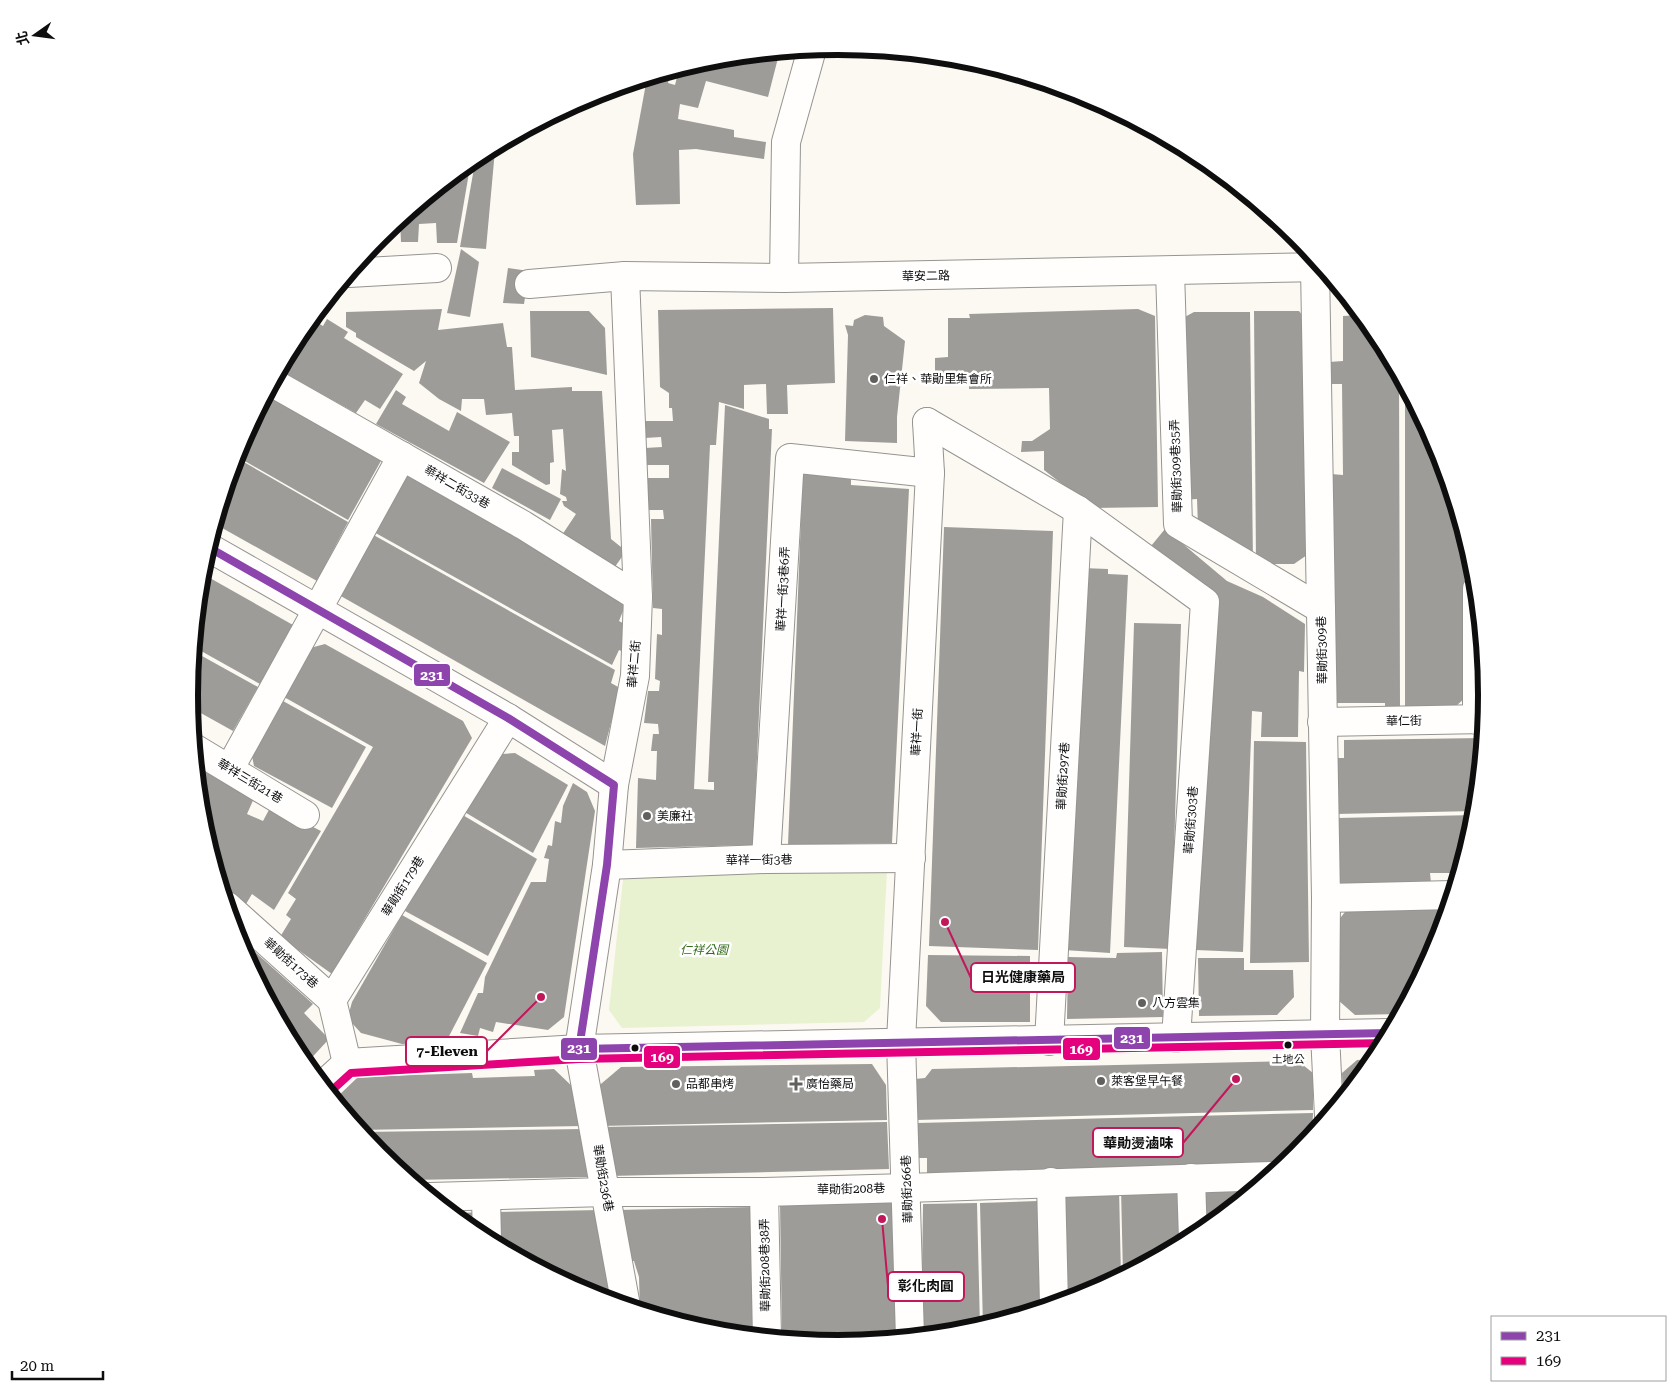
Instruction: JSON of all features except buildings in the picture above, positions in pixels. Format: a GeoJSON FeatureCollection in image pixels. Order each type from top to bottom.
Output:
{"type":"FeatureCollection","features":[{"type":"Feature","properties":{"kind":"street"},"geometry":{"type":"LineString","coordinates":[[784,278],[786,142],[810,56]]}},
{"type":"Feature","properties":{"kind":"street","name":"華安二路"},"geometry":{"type":"LineString","coordinates":[[530,284],[625,276],[784,278],[1314,267]]}},
{"type":"Feature","properties":{"kind":"street"},"geometry":{"type":"LineString","coordinates":[[356,273],[437,268]]}},
{"type":"Feature","properties":{"kind":"street","name":"華勛街309巷35弄"},"geometry":{"type":"LineString","coordinates":[[1170,271],[1178,524],[1321,609]]}},
{"type":"Feature","properties":{"kind":"street","name":"華勛街309巷"},"geometry":{"type":"LineString","coordinates":[[1319,272],[1322,722],[1326,898],[1325,1034],[1329,1107]]}},
{"type":"Feature","properties":{"kind":"street","name":"華祥二街"},"geometry":{"type":"LineString","coordinates":[[579,1049],[607,865],[614,785],[635,676],[638,597],[625,276]]}},
{"type":"Feature","properties":{"kind":"street","name":"華祥二街33巷"},"geometry":{"type":"LineString","coordinates":[[278,386],[524,525],[638,597]]}},
{"type":"Feature","properties":{"kind":"street","name":"華祥一街"},"geometry":{"type":"LineString","coordinates":[[901,1041],[912,858],[930,473],[927,422],[1078,510]]}},
{"type":"Feature","properties":{"kind":"street"},"geometry":{"type":"LineString","coordinates":[[230,768],[402,456]]}},
{"type":"Feature","properties":{"kind":"street","name":"華祥一街3巷6弄"},"geometry":{"type":"LineString","coordinates":[[766,859],[790,458],[930,473]]}},
{"type":"Feature","properties":{"kind":"street","name":"華勛街303巷"},"geometry":{"type":"LineString","coordinates":[[1078,510],[1204,602],[1176,1038]]}},
{"type":"Feature","properties":{"kind":"street","name":"華勛街297巷"},"geometry":{"type":"LineString","coordinates":[[1049,1041],[1078,510]]}},
{"type":"Feature","properties":{"kind":"street"},"geometry":{"type":"LineString","coordinates":[[214,551],[508,718],[614,785]]}},
{"type":"Feature","properties":{"kind":"street","name":"華勛街179巷"},"geometry":{"type":"LineString","coordinates":[[332,1000],[508,718]]}},
{"type":"Feature","properties":{"kind":"street","name":"華仁街"},"geometry":{"type":"LineString","coordinates":[[1322,722],[1477,720]]}},
{"type":"Feature","properties":{"kind":"street","name":"華祥三街21巷"},"geometry":{"type":"LineString","coordinates":[[200,752],[305,815]]}},
{"type":"Feature","properties":{"kind":"street","name":"華祥一街3巷"},"geometry":{"type":"LineString","coordinates":[[607,865],[766,859],[912,858]]}},
{"type":"Feature","properties":{"kind":"street"},"geometry":{"type":"LineString","coordinates":[[1326,898],[1447,895]]}},
{"type":"Feature","properties":{"kind":"street","name":"華勛街173巷"},"geometry":{"type":"LineString","coordinates":[[236,914],[332,1000]]}},
{"type":"Feature","properties":{"kind":"street"},"geometry":{"type":"LineString","coordinates":[[332,1000],[347,1063]]}},
{"type":"Feature","properties":{"kind":"street"},"geometry":{"type":"LineString","coordinates":[[327,1081],[347,1063],[579,1049],[901,1041],[1049,1041],[1382,1033]]}},
{"type":"Feature","properties":{"kind":"street","name":"華勛街266巷"},"geometry":{"type":"LineString","coordinates":[[901,1041],[907,1188],[910,1332]]}},
{"type":"Feature","properties":{"kind":"street","name":"華勛街236巷"},"geometry":{"type":"LineString","coordinates":[[579,1049],[625,1299]]}},
{"type":"Feature","properties":{"kind":"street","name":"華勛街208巷"},"geometry":{"type":"LineString","coordinates":[[440,1197],[606,1192],[764,1192],[1261,1176]]}},
{"type":"Feature","properties":{"kind":"street"},"geometry":{"type":"LineString","coordinates":[[1191,1178],[1193,1229]]}},
{"type":"Feature","properties":{"kind":"street"},"geometry":{"type":"LineString","coordinates":[[1051,1182],[1054,1298]]}},
{"type":"Feature","properties":{"kind":"street","name":"華勛街208巷38弄"},"geometry":{"type":"LineString","coordinates":[[764,1192],[767,1332]]}},
{"type":"Feature","properties":{"kind":"street"},"geometry":{"type":"LineString","coordinates":[[486,1197],[487,1231]]}},
{"type":"Feature","properties":{"kind":"green space","name":"仁祥公園"},"geometry":{"type":"Polygon","coordinates":[[[887,871],[880,1008],[864,1022],[622,1028],[609,1010],[623,880],[634,875],[887,871]]]}},
{"type":"Feature","properties":{"kind":"transit line","name":"231"},"geometry":{"type":"LineString","coordinates":[[214,551],[508,718],[614,785],[607,865],[579,1049],[1382,1033]]}},
{"type":"Feature","properties":{"kind":"transit line","name":"169"},"geometry":{"type":"LineString","coordinates":[[333,1089],[351,1073],[579,1059],[1376,1043]]}},
{"type":"Feature","properties":{"kind":"place","name":"仁祥、華勛里集會所"},"geometry":{"type":"Point","coordinates":[874,379]}},
{"type":"Feature","properties":{"kind":"place","name":"美廉社"},"geometry":{"type":"Point","coordinates":[647,816]}},
{"type":"Feature","properties":{"kind":"place","name":"日光健康藥局"},"geometry":{"type":"Point","coordinates":[945,922]}},
{"type":"Feature","properties":{"kind":"place","name":"7-Eleven"},"geometry":{"type":"Point","coordinates":[541,997]}},
{"type":"Feature","properties":{"kind":"place","name":"八方雲集"},"geometry":{"type":"Point","coordinates":[1142,1003]}},
{"type":"Feature","properties":{"kind":"place","name":"土地公"},"geometry":{"type":"Point","coordinates":[1288,1045]}},
{"type":"Feature","properties":{"kind":"place","name":"華勛燙滷味"},"geometry":{"type":"Point","coordinates":[1236,1079]}},
{"type":"Feature","properties":{"kind":"place","name":"萊客堡早午餐"},"geometry":{"type":"Point","coordinates":[1101,1081]}},
{"type":"Feature","properties":{"kind":"place","name":"品都串烤"},"geometry":{"type":"Point","coordinates":[676,1084]}},
{"type":"Feature","properties":{"kind":"place","name":"廣怡藥局"},"geometry":{"type":"Point","coordinates":[796,1084]}},
{"type":"Feature","properties":{"kind":"place","name":"彰化肉圓"},"geometry":{"type":"Point","coordinates":[882,1219]}}]}
